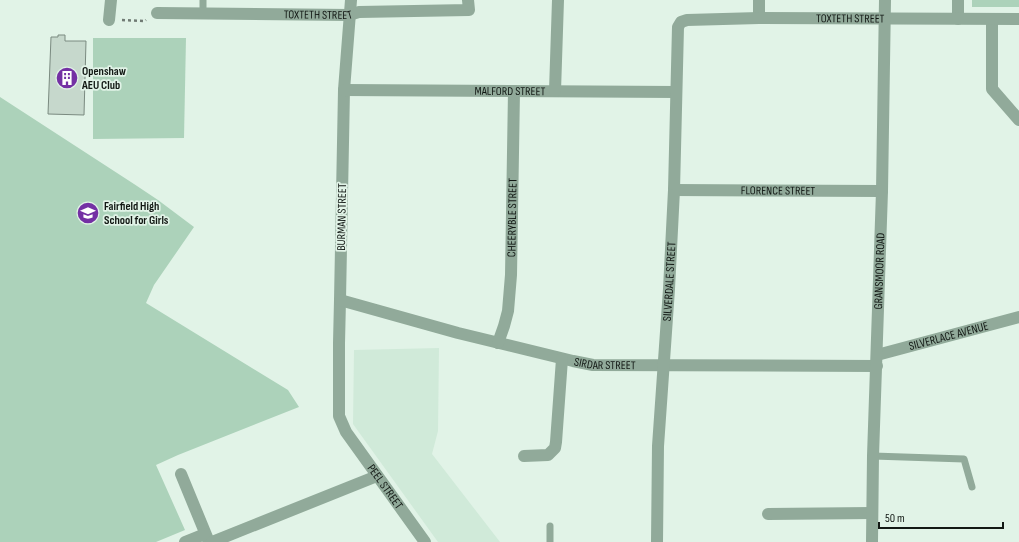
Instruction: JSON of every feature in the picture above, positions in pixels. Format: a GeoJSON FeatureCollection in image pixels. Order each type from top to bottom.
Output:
{"type":"FeatureCollection","features":[{"type":"Feature","properties":{"kind":"street"},"geometry":{"type":"LineString","coordinates":[[109,20],[112,0]]}},
{"type":"Feature","properties":{"kind":"street","name":"BURMAN STREET"},"geometry":{"type":"LineString","coordinates":[[346,432],[339,416],[338,343],[344,90],[351,0]]}},
{"type":"Feature","properties":{"kind":"street","name":"TOXTETH STREET"},"geometry":{"type":"LineString","coordinates":[[157,13],[349,15],[359,12],[469,10],[468,0]]}},
{"type":"Feature","properties":{"kind":"street"},"geometry":{"type":"LineString","coordinates":[[555,91],[558,0]]}},
{"type":"Feature","properties":{"kind":"street"},"geometry":{"type":"LineString","coordinates":[[759,18],[760,0]]}},
{"type":"Feature","properties":{"kind":"street","name":"GRANSMOOR ROAD"},"geometry":{"type":"LineString","coordinates":[[872,542],[873,456],[882,191],[885,0]]}},
{"type":"Feature","properties":{"kind":"street"},"geometry":{"type":"LineString","coordinates":[[958,0],[958,19]]}},
{"type":"Feature","properties":{"kind":"street","name":"TOXTETH STREET"},"geometry":{"type":"LineString","coordinates":[[681,22],[687,20],[759,18],[1019,20]]}},
{"type":"Feature","properties":{"kind":"street"},"geometry":{"type":"LineString","coordinates":[[992,20],[992,89],[1019,120]]}},
{"type":"Feature","properties":{"kind":"street","name":"SILVERDALE STREET"},"geometry":{"type":"LineString","coordinates":[[657,542],[658,446],[674,190],[678,28],[681,22]]}},
{"type":"Feature","properties":{"kind":"street","name":"MALFORD STREET"},"geometry":{"type":"LineString","coordinates":[[344,90],[676,92]]}},
{"type":"Feature","properties":{"kind":"street","name":"CHEERYBLE STREET"},"geometry":{"type":"LineString","coordinates":[[498,343],[508,311],[512,275],[514,91]]}},
{"type":"Feature","properties":{"kind":"street","name":"FLORENCE STREET"},"geometry":{"type":"LineString","coordinates":[[674,190],[882,191]]}},
{"type":"Feature","properties":{"kind":"street","name":"SIRDAR STREET"},"geometry":{"type":"LineString","coordinates":[[340,300],[458,333],[562,359],[594,365],[774,365],[877,361]]}},
{"type":"Feature","properties":{"kind":"street","name":"SILVERLACE AVENUE"},"geometry":{"type":"LineString","coordinates":[[877,361],[1019,317]]}},
{"type":"Feature","properties":{"kind":"street"},"geometry":{"type":"LineString","coordinates":[[524,456],[548,455],[554,448],[556,442],[562,359]]}},
{"type":"Feature","properties":{"kind":"street","name":"PEEL STREET"},"geometry":{"type":"LineString","coordinates":[[346,432],[425,542]]}},
{"type":"Feature","properties":{"kind":"street"},"geometry":{"type":"LineString","coordinates":[[181,474],[209,539]]}},
{"type":"Feature","properties":{"kind":"street"},"geometry":{"type":"LineString","coordinates":[[185,542],[209,539],[377,476]]}},
{"type":"Feature","properties":{"kind":"street"},"geometry":{"type":"LineString","coordinates":[[768,514],[872,513]]}},
{"type":"Feature","properties":{"kind":"lane"},"geometry":{"type":"LineString","coordinates":[[203,0],[203,13]]}},
{"type":"Feature","properties":{"kind":"lane"},"geometry":{"type":"LineString","coordinates":[[873,456],[964,459],[972,486]]}},
{"type":"Feature","properties":{"kind":"lane"},"geometry":{"type":"LineString","coordinates":[[550,526],[550,542]]}},
{"type":"Feature","properties":{"kind":"path"},"geometry":{"type":"LineString","coordinates":[[109,20],[145,21],[157,13]]}},
{"type":"Feature","properties":{"kind":"shaded area"},"geometry":{"type":"Polygon","coordinates":[[[972,0],[1019,0],[1019,7],[972,7],[972,0]]]}},
{"type":"Feature","properties":{"kind":"shaded area"},"geometry":{"type":"Polygon","coordinates":[[[93,38],[186,38],[184,138],[93,139],[93,38]]]}},
{"type":"Feature","properties":{"kind":"shaded area"},"geometry":{"type":"Polygon","coordinates":[[[0,97],[158,200],[194,227],[154,285],[146,303],[288,390],[299,407],[156,465],[185,530],[156,542],[0,542],[0,97]]]}},
{"type":"Feature","properties":{"kind":"shaded area"},"geometry":{"type":"Polygon","coordinates":[[[439,348],[438,431],[432,454],[500,542],[438,542],[353,424],[354,350],[439,348]]]}},
{"type":"Feature","properties":{"kind":"building","name":"Openshaw AEU Club"},"geometry":{"type":"Polygon","coordinates":[[[58,35],[65,35],[65,41],[86,41],[84,115],[48,114],[51,37],[58,37],[58,35]]]}},
{"type":"Feature","properties":{"kind":"place","name":"Openshaw AEU Club"},"geometry":{"type":"Point","coordinates":[67,78]}},
{"type":"Feature","properties":{"kind":"place","name":"Fairfield High School for Girls"},"geometry":{"type":"Point","coordinates":[88,213]}}]}
